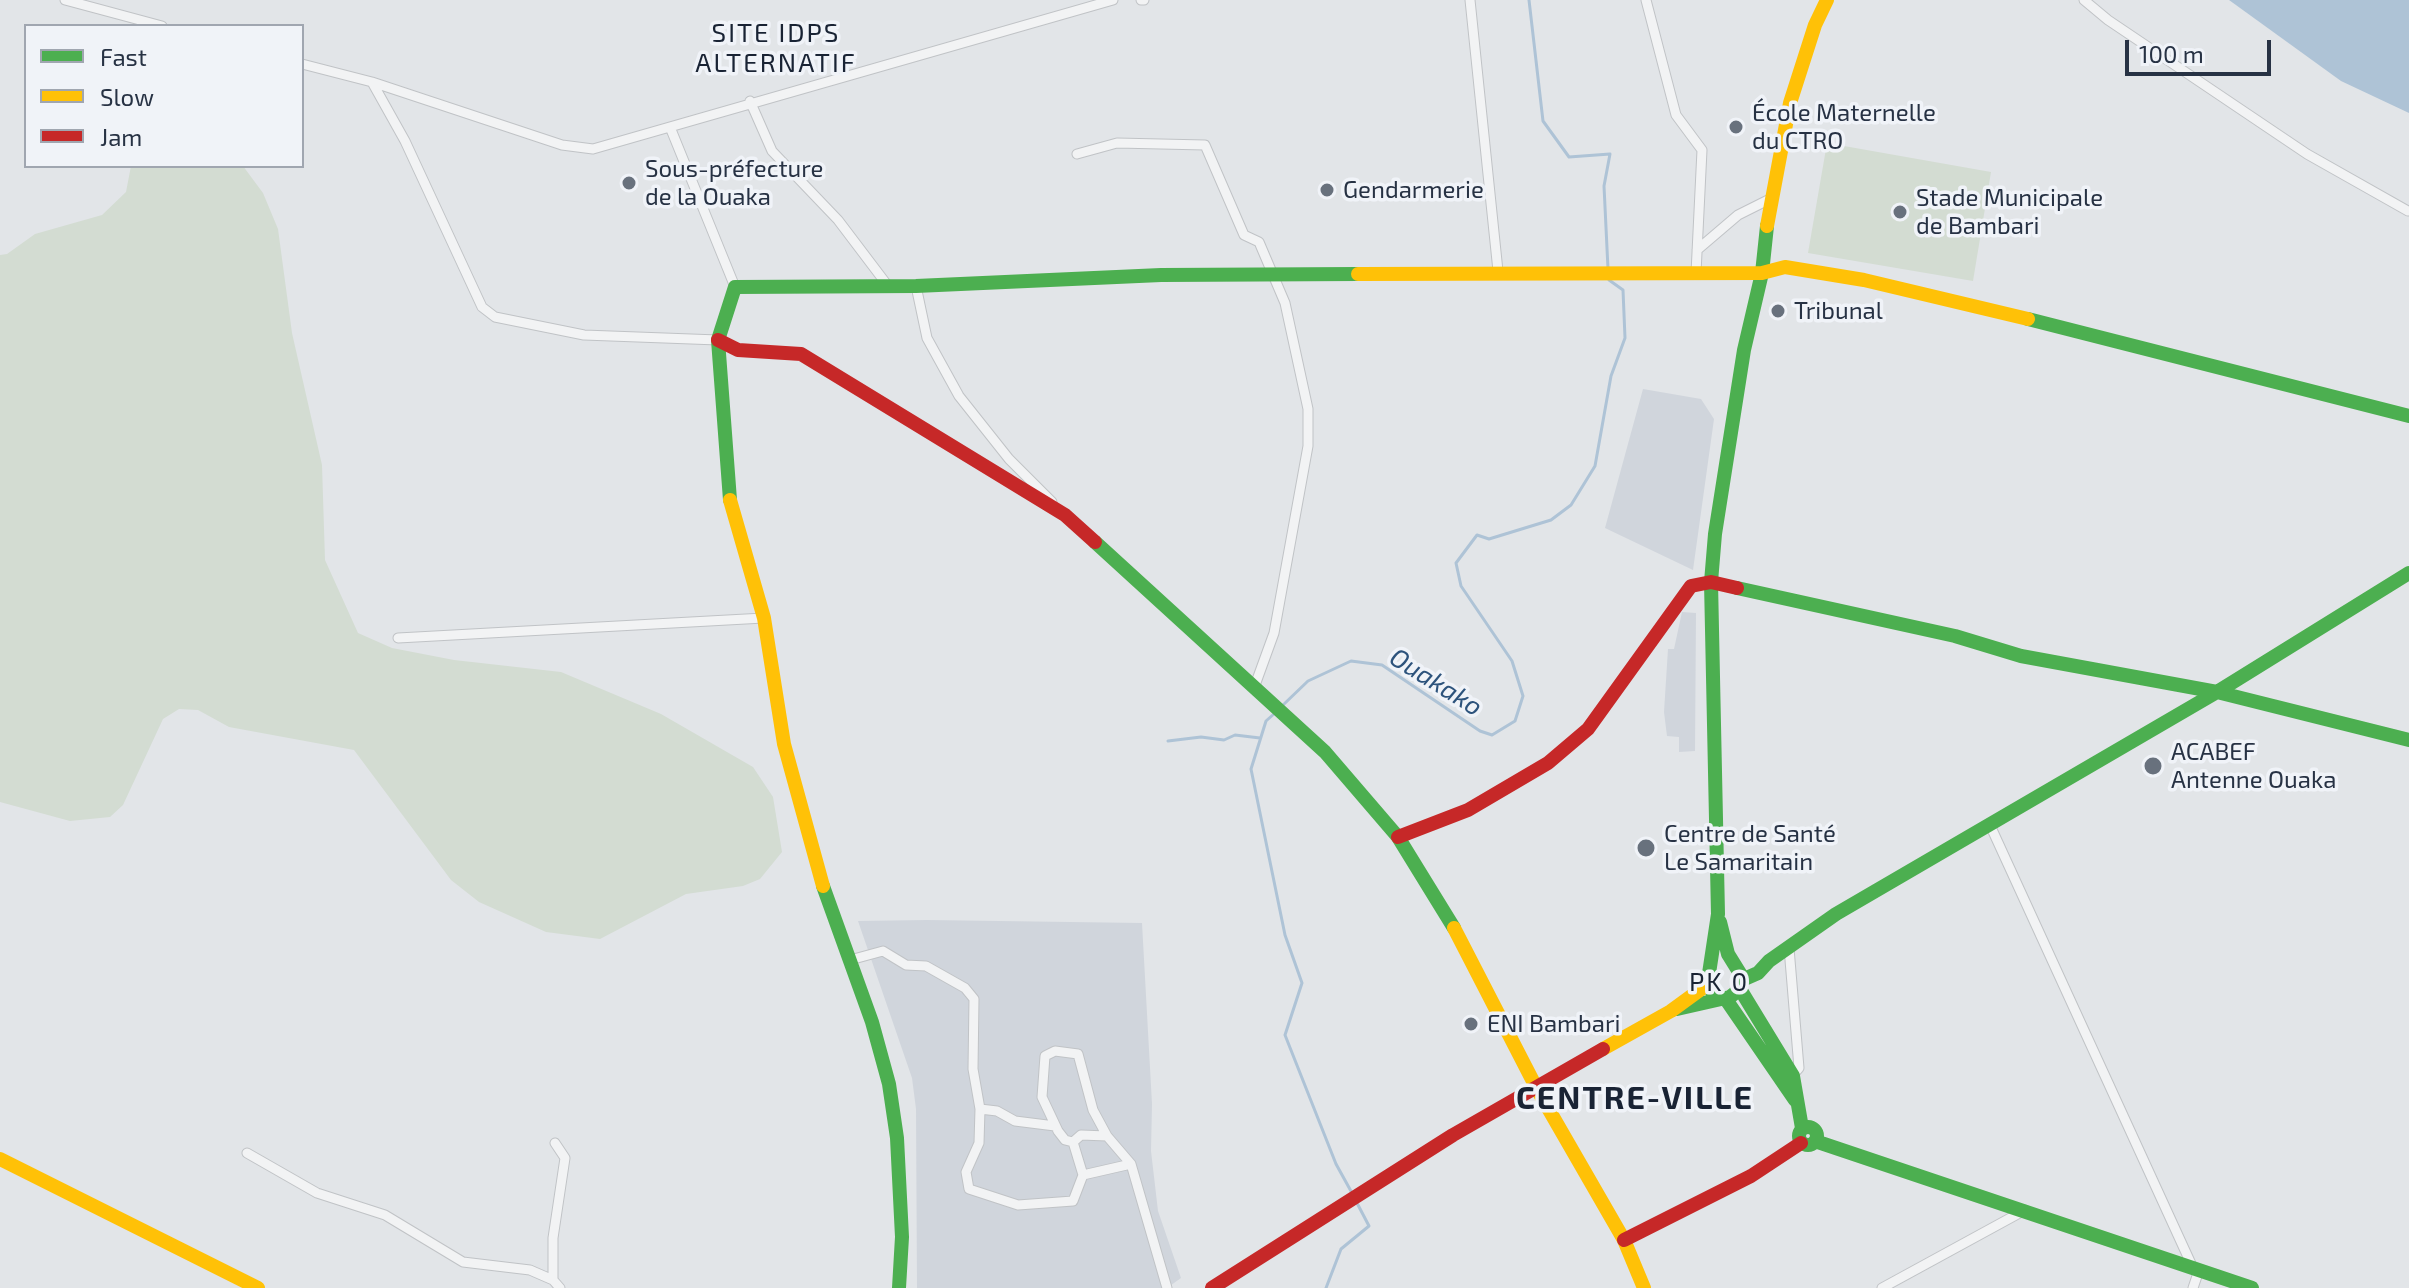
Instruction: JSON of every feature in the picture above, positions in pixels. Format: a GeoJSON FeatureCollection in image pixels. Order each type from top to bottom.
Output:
{"type":"FeatureCollection","features":[{"type":"Feature","properties":{"kind":"street"},"geometry":{"type":"LineString","coordinates":[[65,0],[155,24]]}},
{"type":"Feature","properties":{"kind":"street"},"geometry":{"type":"LineString","coordinates":[[304,65],[372,82],[578,148],[593,149],[750,101],[1113,0]]}},
{"type":"Feature","properties":{"kind":"street"},"geometry":{"type":"LineString","coordinates":[[1470,0],[1498,271]]}},
{"type":"Feature","properties":{"kind":"street"},"geometry":{"type":"LineString","coordinates":[[1646,0],[1676,115],[1702,150],[1696,273]]}},
{"type":"Feature","properties":{"kind":"street"},"geometry":{"type":"LineString","coordinates":[[1771,1052],[1709,979],[1718,914],[1711,582],[1744,350],[1762,273],[1790,103],[1815,25],[1827,0]]}},
{"type":"Feature","properties":{"kind":"street"},"geometry":{"type":"LineString","coordinates":[[2084,0],[2307,154],[2408,211]]}},
{"type":"Feature","properties":{"kind":"street"},"geometry":{"type":"LineString","coordinates":[[372,82],[405,141],[482,307],[495,317],[584,335],[718,340],[738,350],[801,354],[1065,515]]}},
{"type":"Feature","properties":{"kind":"street"},"geometry":{"type":"LineString","coordinates":[[750,101],[772,151],[838,220],[888,286]]}},
{"type":"Feature","properties":{"kind":"street"},"geometry":{"type":"LineString","coordinates":[[670,127],[735,287],[718,340],[730,503],[764,618],[788,758],[813,857],[889,1084],[897,1138],[902,1237],[899,1288]]}},
{"type":"Feature","properties":{"kind":"street"},"geometry":{"type":"LineString","coordinates":[[1077,154],[1117,143],[1205,145],[1244,235],[1259,242],[1275,276],[1308,409],[1308,446],[1274,633],[1254,688]]}},
{"type":"Feature","properties":{"kind":"street"},"geometry":{"type":"LineString","coordinates":[[1697,250],[1738,215],[1772,198]]}},
{"type":"Feature","properties":{"kind":"street"},"geometry":{"type":"LineString","coordinates":[[735,287],[916,286],[1031,278],[1498,271],[1762,273],[1785,267],[1864,280],[2296,385],[2409,416]]}},
{"type":"Feature","properties":{"kind":"street"},"geometry":{"type":"LineString","coordinates":[[916,286],[927,338],[959,396],[1009,459],[1366,795],[1398,837],[1439,899],[1537,1089],[1624,1240],[1644,1288]]}},
{"type":"Feature","properties":{"kind":"street"},"geometry":{"type":"LineString","coordinates":[[1671,1011],[1722,997],[1739,976],[1758,973],[1769,961],[1836,914],[2217,692],[2409,573]]}},
{"type":"Feature","properties":{"kind":"street"},"geometry":{"type":"LineString","coordinates":[[1398,837],[1468,810],[1548,763],[1588,729],[1691,586],[1711,582],[1955,636],[2021,656],[2217,692],[2409,740]]}},
{"type":"Feature","properties":{"kind":"street"},"geometry":{"type":"LineString","coordinates":[[398,638],[764,618]]}},
{"type":"Feature","properties":{"kind":"street"},"geometry":{"type":"LineString","coordinates":[[1990,825],[2196,1269],[2193,1288]]}},
{"type":"Feature","properties":{"kind":"street"},"geometry":{"type":"LineString","coordinates":[[1718,914],[1739,976],[1771,1052],[1787,1079],[1806,1137],[1838,1151],[2025,1210],[2252,1288]]}},
{"type":"Feature","properties":{"kind":"street"},"geometry":{"type":"LineString","coordinates":[[1787,1079],[1799,1068],[1789,948]]}},
{"type":"Feature","properties":{"kind":"street"},"geometry":{"type":"LineString","coordinates":[[850,960],[883,951],[906,965],[926,966],[965,988],[974,999],[973,1069],[980,1109],[979,1143],[966,1172],[969,1189],[1018,1205],[1073,1201],[1083,1175],[1073,1142]]}},
{"type":"Feature","properties":{"kind":"street"},"geometry":{"type":"LineString","coordinates":[[1212,1288],[1334,1209],[1671,1011],[1724,964],[1739,976]]}},
{"type":"Feature","properties":{"kind":"street"},"geometry":{"type":"LineString","coordinates":[[1073,1142],[1065,1140],[1055,1126],[1042,1097],[1045,1056],[1055,1051],[1078,1054],[1093,1110],[1107,1136],[1131,1164],[1167,1288]]}},
{"type":"Feature","properties":{"kind":"street"},"geometry":{"type":"LineString","coordinates":[[980,1109],[997,1111],[1015,1121],[1055,1126]]}},
{"type":"Feature","properties":{"kind":"street"},"geometry":{"type":"LineString","coordinates":[[1073,1142],[1081,1135],[1107,1136]]}},
{"type":"Feature","properties":{"kind":"street"},"geometry":{"type":"LineString","coordinates":[[1624,1240],[1751,1176],[1806,1137]]}},
{"type":"Feature","properties":{"kind":"street"},"geometry":{"type":"LineString","coordinates":[[555,1143],[565,1158],[553,1238],[556,1284]]}},
{"type":"Feature","properties":{"kind":"street"},"geometry":{"type":"LineString","coordinates":[[247,1153],[317,1193],[385,1215],[463,1262],[530,1270],[556,1284]]}},
{"type":"Feature","properties":{"kind":"street"},"geometry":{"type":"LineString","coordinates":[[0,1159],[258,1288]]}},
{"type":"Feature","properties":{"kind":"street"},"geometry":{"type":"LineString","coordinates":[[1083,1175],[1131,1164]]}},
{"type":"Feature","properties":{"kind":"street"},"geometry":{"type":"LineString","coordinates":[[1882,1288],[2025,1210]]}},
{"type":"Feature","properties":{"kind":"shaded area","name":"Stade Municipale de Bambari"},"geometry":{"type":"Polygon","coordinates":[[[1827,143],[1991,172],[1973,281],[1808,253],[1827,143]]]}},
{"type":"Feature","properties":{"kind":"shaded area"},"geometry":{"type":"Polygon","coordinates":[[[131,168],[244,168],[263,193],[278,229],[292,333],[322,465],[325,560],[358,633],[392,648],[454,660],[561,672],[661,714],[753,767],[773,797],[782,852],[760,879],[743,886],[686,894],[600,939],[546,932],[479,902],[451,880],[354,750],[229,727],[198,710],[179,709],[163,719],[123,805],[110,817],[70,821],[0,802],[0,255],[7,254],[35,234],[102,215],[126,192],[131,168]]]}},
{"type":"Feature","properties":{"kind":"shaded area"},"geometry":{"type":"Polygon","coordinates":[[[1643,389],[1701,399],[1714,419],[1693,570],[1605,528],[1643,389]]]}},
{"type":"Feature","properties":{"kind":"shaded area"},"geometry":{"type":"Polygon","coordinates":[[[1682,612],[1696,613],[1695,751],[1679,752],[1679,737],[1667,736],[1664,712],[1668,649],[1674,649],[1682,612]]]}},
{"type":"Feature","properties":{"kind":"shaded area"},"geometry":{"type":"Polygon","coordinates":[[[858,921],[1142,923],[1152,1104],[1151,1151],[1158,1211],[1181,1278],[1167,1288],[917,1288],[916,1109],[912,1078],[858,921]]]}},
{"type":"Feature","properties":{"kind":"water"},"geometry":{"type":"Polygon","coordinates":[[[2229,0],[2409,0],[2409,113],[2341,81],[2229,0]]]}},
{"type":"Feature","properties":{"kind":"waterway","name":"Ouakako"},"geometry":{"type":"LineString","coordinates":[[1529,0],[1543,121],[1569,157],[1610,154],[1604,186],[1608,269]]}},
{"type":"Feature","properties":{"kind":"waterway","name":"Ouakako"},"geometry":{"type":"LineString","coordinates":[[1283,705],[1308,681],[1351,661],[1382,665],[1480,731],[1492,735],[1515,721],[1523,696],[1512,661],[1461,586],[1456,563],[1477,535],[1489,539],[1551,520],[1571,505],[1595,466],[1611,376],[1625,338],[1623,290],[1609,280]]}},
{"type":"Feature","properties":{"kind":"waterway","name":"Ouakako"},"geometry":{"type":"LineString","coordinates":[[1275,713],[1266,721],[1251,769],[1285,935],[1302,983],[1285,1035],[1336,1164],[1352,1193]]}},
{"type":"Feature","properties":{"kind":"waterway"},"geometry":{"type":"LineString","coordinates":[[1168,741],[1201,737],[1224,740],[1235,735],[1260,738]]}},
{"type":"Feature","properties":{"kind":"waterway","name":"Ouakako"},"geometry":{"type":"LineString","coordinates":[[1326,1288],[1341,1249],[1369,1226],[1357,1203]]}},
{"type":"Feature","properties":{"kind":"traffic: fast"},"geometry":{"type":"LineString","coordinates":[[1719,997],[1712,992],[1708,980],[1718,914],[1711,582],[1715,534],[1744,350],[1762,273],[1767,226]]}},
{"type":"Feature","properties":{"kind":"traffic: fast"},"geometry":{"type":"LineString","coordinates":[[730,500],[718,340],[735,287],[916,286],[1161,275],[1358,274]]}},
{"type":"Feature","properties":{"kind":"traffic: fast"},"geometry":{"type":"LineString","coordinates":[[2028,319],[2409,416]]}},
{"type":"Feature","properties":{"kind":"traffic: fast"},"geometry":{"type":"LineString","coordinates":[[1095,542],[1325,752],[1398,837],[1454,928]]}},
{"type":"Feature","properties":{"kind":"traffic: fast"},"geometry":{"type":"LineString","coordinates":[[1742,980],[1758,973],[1769,961],[1836,914],[2217,692],[2409,573]]}},
{"type":"Feature","properties":{"kind":"traffic: fast"},"geometry":{"type":"LineString","coordinates":[[1737,588],[1955,636],[2021,656],[2217,692],[2409,740]]}},
{"type":"Feature","properties":{"kind":"traffic: fast"},"geometry":{"type":"LineString","coordinates":[[823,886],[872,1022],[889,1084],[897,1138],[902,1237],[899,1288]]}},
{"type":"Feature","properties":{"kind":"traffic: fast"},"geometry":{"type":"LineString","coordinates":[[1677,1009],[1730,997],[1740,989],[1741,975],[1728,954],[1720,922]]}},
{"type":"Feature","properties":{"kind":"traffic: fast"},"geometry":{"type":"LineString","coordinates":[[1740,989],[1793,1076],[1802,1128]]}},
{"type":"Feature","properties":{"kind":"traffic: fast"},"geometry":{"type":"LineString","coordinates":[[1725,998],[1795,1100]]}},
{"type":"Feature","properties":{"kind":"traffic: fast"},"geometry":{"type":"LineString","coordinates":[[1804,1127],[1812,1127],[1817,1136],[1815,1143],[1804,1145],[1799,1140],[1799,1132],[1804,1127]]}},
{"type":"Feature","properties":{"kind":"traffic: fast"},"geometry":{"type":"LineString","coordinates":[[1815,1141],[2252,1288]]}},
{"type":"Feature","properties":{"kind":"traffic: slow"},"geometry":{"type":"LineString","coordinates":[[1767,226],[1790,103],[1815,25],[1827,0]]}},
{"type":"Feature","properties":{"kind":"traffic: slow"},"geometry":{"type":"LineString","coordinates":[[1358,274],[1762,273],[1785,267],[1864,280],[2028,319]]}},
{"type":"Feature","properties":{"kind":"traffic: slow"},"geometry":{"type":"LineString","coordinates":[[730,500],[764,618],[784,744],[823,886]]}},
{"type":"Feature","properties":{"kind":"traffic: slow"},"geometry":{"type":"LineString","coordinates":[[1454,928],[1537,1089],[1624,1240],[1644,1288]]}},
{"type":"Feature","properties":{"kind":"traffic: slow"},"geometry":{"type":"LineString","coordinates":[[1603,1049],[1671,1011],[1708,984]]}},
{"type":"Feature","properties":{"kind":"traffic: slow"},"geometry":{"type":"LineString","coordinates":[[0,1159],[258,1288]]}},
{"type":"Feature","properties":{"kind":"traffic: jam"},"geometry":{"type":"LineString","coordinates":[[718,340],[738,350],[801,354],[1065,515],[1095,542]]}},
{"type":"Feature","properties":{"kind":"traffic: jam"},"geometry":{"type":"LineString","coordinates":[[1398,837],[1468,810],[1548,763],[1588,729],[1691,586],[1711,582],[1737,588]]}},
{"type":"Feature","properties":{"kind":"traffic: jam"},"geometry":{"type":"LineString","coordinates":[[1212,1288],[1453,1135],[1603,1049]]}},
{"type":"Feature","properties":{"kind":"traffic: jam"},"geometry":{"type":"LineString","coordinates":[[1624,1240],[1751,1176],[1801,1143]]}},
{"type":"Feature","properties":{"kind":"place","name":"École Maternelle du CTRO"},"geometry":{"type":"Point","coordinates":[1736,127]}},
{"type":"Feature","properties":{"kind":"place","name":"Sous-préfecture de la Ouaka"},"geometry":{"type":"Point","coordinates":[629,183]}},
{"type":"Feature","properties":{"kind":"place","name":"Gendarmerie"},"geometry":{"type":"Point","coordinates":[1327,190]}},
{"type":"Feature","properties":{"kind":"place","name":"Stade Municipale de Bambari"},"geometry":{"type":"Point","coordinates":[1900,212]}},
{"type":"Feature","properties":{"kind":"place","name":"Tribunal"},"geometry":{"type":"Point","coordinates":[1778,311]}},
{"type":"Feature","properties":{"kind":"place","name":"ACABEF Antenne Ouaka"},"geometry":{"type":"Point","coordinates":[2153,766]}},
{"type":"Feature","properties":{"kind":"place","name":"Centre de Santé Le Samaritain"},"geometry":{"type":"Point","coordinates":[1646,848]}},
{"type":"Feature","properties":{"kind":"place","name":"ENI Bambari"},"geometry":{"type":"Point","coordinates":[1471,1024]}},
{"type":"Feature","properties":{"kind":"district","name":"SITE IDPS ALTERNATIF"},"geometry":{"type":"Point","coordinates":[776,48]}},
{"type":"Feature","properties":{"kind":"district","name":"PK 0"},"geometry":{"type":"Point","coordinates":[1719,982]}},
{"type":"Feature","properties":{"kind":"district","name":"CENTRE-VILLE"},"geometry":{"type":"Point","coordinates":[1635,1098]}}]}
